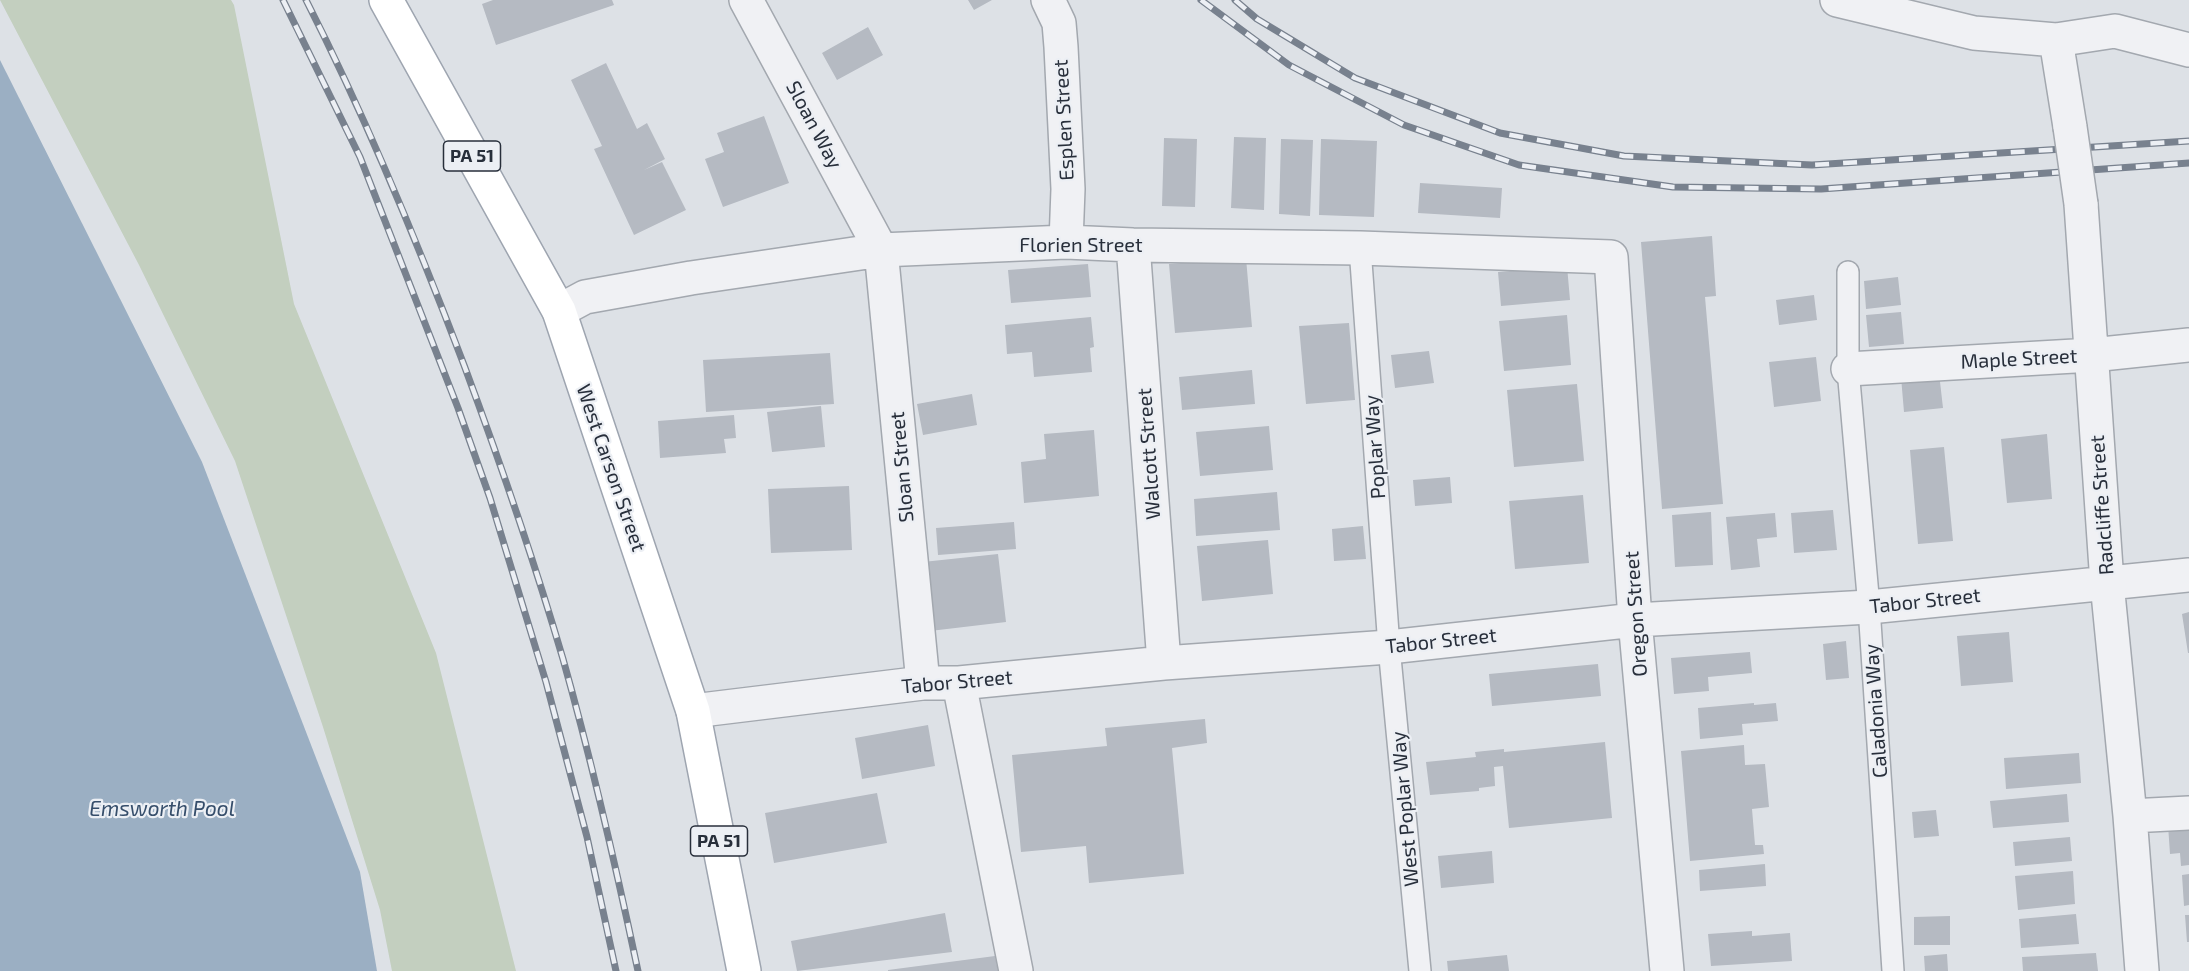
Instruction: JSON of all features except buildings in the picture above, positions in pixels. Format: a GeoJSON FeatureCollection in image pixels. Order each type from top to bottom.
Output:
{"type":"FeatureCollection","features":[{"type":"Feature","properties":{"kind":"main road","name":"West Carson Street"},"geometry":{"type":"LineString","coordinates":[[386,0],[559,311],[693,711],[744,971]]}},
{"type":"Feature","properties":{"kind":"street","name":"Sloan Way"},"geometry":{"type":"LineString","coordinates":[[746,0],[881,250]]}},
{"type":"Feature","properties":{"kind":"street","name":"Esplen Street"},"geometry":{"type":"LineString","coordinates":[[1048,0],[1059,23],[1061,47],[1068,189],[1066,242]]}},
{"type":"Feature","properties":{"kind":"street"},"geometry":{"type":"LineString","coordinates":[[1837,0],[1974,33],[2056,40],[2115,31],[2189,50]]}},
{"type":"Feature","properties":{"kind":"street","name":"Radcliffe Street"},"geometry":{"type":"LineString","coordinates":[[2056,40],[2080,204],[2107,583],[2130,816],[2142,971]]}},
{"type":"Feature","properties":{"kind":"street","name":"Florien Street"},"geometry":{"type":"LineString","coordinates":[[559,311],[585,297],[692,278],[881,250],[1066,242],[1360,248],[1611,257]]}},
{"type":"Feature","properties":{"kind":"street","name":"Walcott Street"},"geometry":{"type":"LineString","coordinates":[[1133,245],[1164,663]]}},
{"type":"Feature","properties":{"kind":"street","name":"Sloan Street"},"geometry":{"type":"LineString","coordinates":[[881,250],[923,684]]}},
{"type":"Feature","properties":{"kind":"street","name":"Oregon Street"},"geometry":{"type":"LineString","coordinates":[[1611,257],[1635,620],[1667,971]]}},
{"type":"Feature","properties":{"kind":"street","name":"Maple Street"},"geometry":{"type":"LineString","coordinates":[[1848,369],[2092,355],[2189,345]]}},
{"type":"Feature","properties":{"kind":"street","name":"Tabor Street"},"geometry":{"type":"LineString","coordinates":[[693,711],[923,684],[959,683],[1164,663],[1389,646],[1635,620],[1869,607],[2189,576]]}},
{"type":"Feature","properties":{"kind":"street"},"geometry":{"type":"LineString","coordinates":[[959,683],[1016,971]]}},
{"type":"Feature","properties":{"kind":"street"},"geometry":{"type":"LineString","coordinates":[[2130,816],[2189,813]]}},
{"type":"Feature","properties":{"kind":"lane","name":"Poplar Way"},"geometry":{"type":"LineString","coordinates":[[1360,248],[1389,646]]}},
{"type":"Feature","properties":{"kind":"lane","name":"Caladonia Way"},"geometry":{"type":"LineString","coordinates":[[1848,272],[1848,369],[1869,607],[1893,971]]}},
{"type":"Feature","properties":{"kind":"lane","name":"West Poplar Way"},"geometry":{"type":"LineString","coordinates":[[1389,646],[1420,971]]}},
{"type":"Feature","properties":{"kind":"green space"},"geometry":{"type":"Polygon","coordinates":[[[0,0],[231,0],[234,5],[294,304],[436,653],[516,971],[392,971],[380,910],[323,727],[235,461],[139,265],[0,0]]]}},
{"type":"Feature","properties":{"kind":"water","name":"Emsworth Pool"},"geometry":{"type":"Polygon","coordinates":[[[0,60],[202,462],[360,872],[377,971],[0,971],[0,60]]]}},
{"type":"Feature","properties":{"kind":"railway"},"geometry":{"type":"LineString","coordinates":[[283,0],[360,157],[458,408],[490,498],[546,682],[587,837],[616,971]]}},
{"type":"Feature","properties":{"kind":"railway"},"geometry":{"type":"LineString","coordinates":[[306,0],[370,135],[428,272],[516,511],[574,698],[638,971]]}},
{"type":"Feature","properties":{"kind":"railway"},"geometry":{"type":"LineString","coordinates":[[1201,0],[1289,65],[1404,125],[1519,165],[1673,187],[1821,189],[2189,163]]}},
{"type":"Feature","properties":{"kind":"railway"},"geometry":{"type":"LineString","coordinates":[[1235,0],[1257,19],[1355,78],[1500,133],[1624,156],[1812,165],[2189,141]]}}]}
